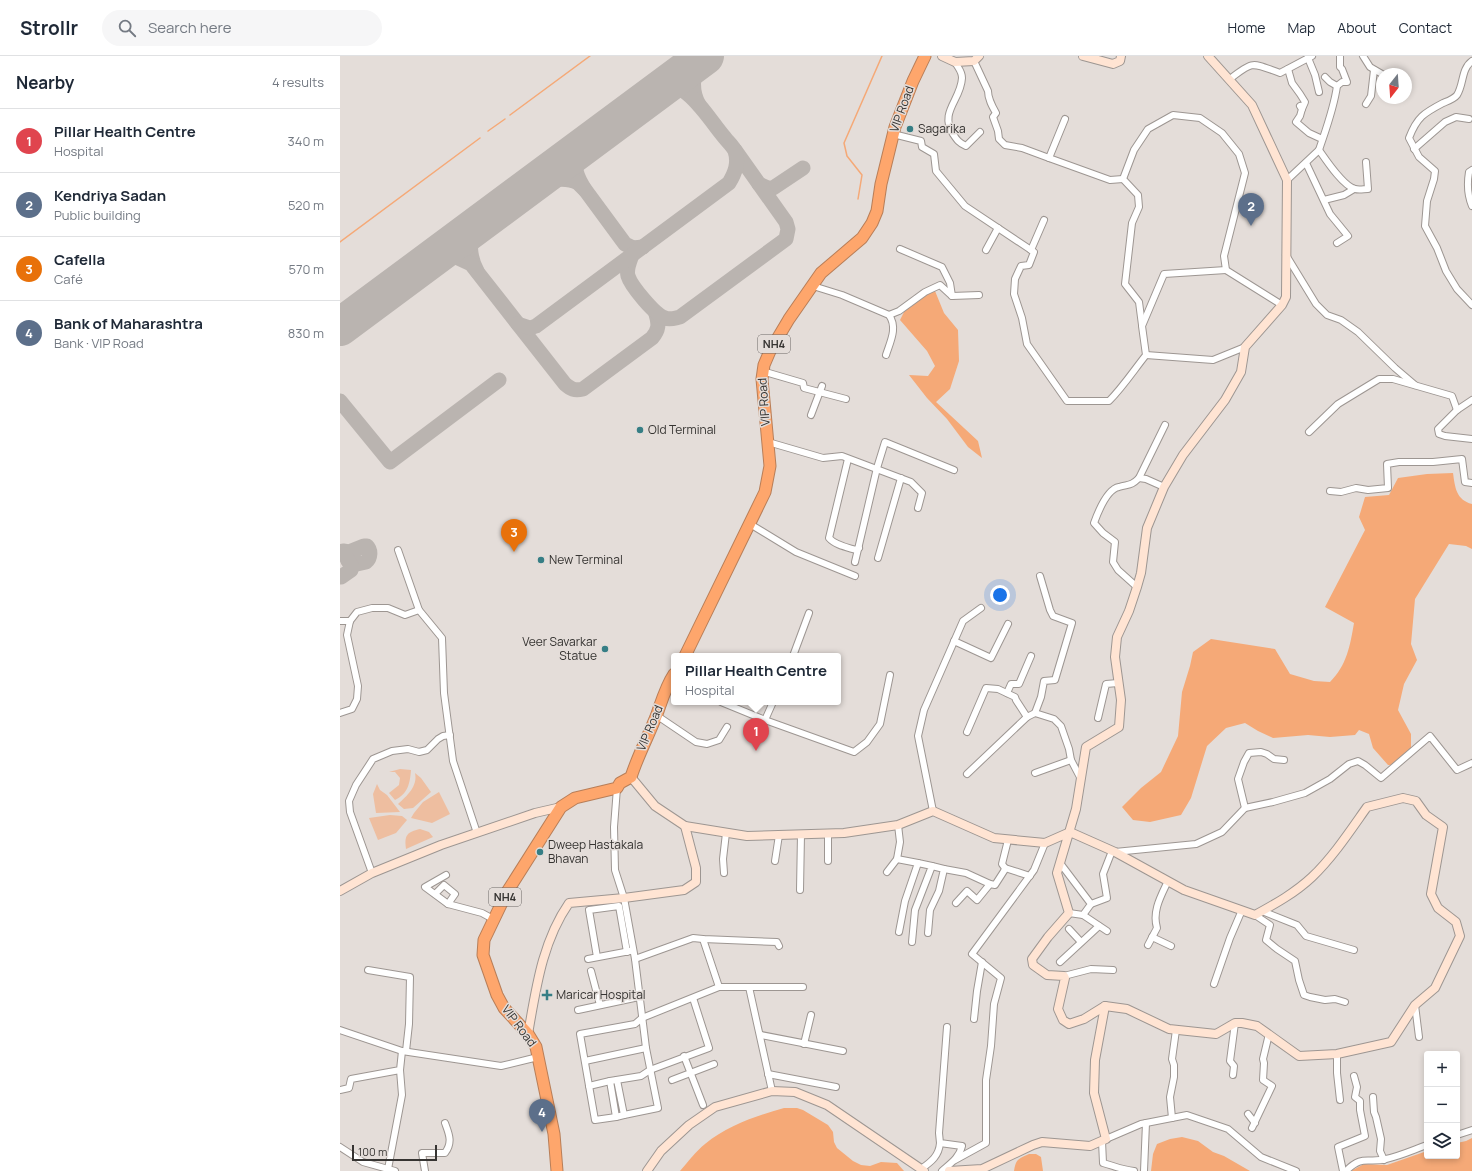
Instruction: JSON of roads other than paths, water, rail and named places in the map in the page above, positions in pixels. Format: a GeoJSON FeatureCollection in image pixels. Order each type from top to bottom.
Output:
{"type":"FeatureCollection","features":[{"type":"Feature","properties":{"kind":"highway","name":"VIP Road"},"geometry":{"type":"LineString","coordinates":[[686,653],[765,492],[770,466],[762,371],[770,351],[788,319],[821,273],[862,238],[872,223],[877,211],[881,184],[893,134],[913,81],[925,56]]}},
{"type":"Feature","properties":{"kind":"highway","name":"VIP Road"},"geometry":{"type":"LineString","coordinates":[[557,1171],[554,1134],[536,1047],[528,1034],[504,1008],[489,974],[483,955],[484,940],[507,892],[561,807],[575,798],[617,788],[620,782],[631,777],[640,752],[671,683]]}},
{"type":"Feature","properties":{"kind":"street"},"geometry":{"type":"LineString","coordinates":[[942,56],[955,62],[961,71],[962,80],[948,119],[951,131],[959,143],[966,146],[980,132]]}},
{"type":"Feature","properties":{"kind":"street"},"geometry":{"type":"LineString","coordinates":[[1083,56],[1113,64],[1120,61],[1121,56]]}},
{"type":"Feature","properties":{"kind":"street"},"geometry":{"type":"LineString","coordinates":[[1146,355],[1213,360],[1245,347],[1282,305],[1286,297],[1287,180],[1252,105],[1208,56]]}},
{"type":"Feature","properties":{"kind":"street"},"geometry":{"type":"LineString","coordinates":[[1287,180],[1319,150],[1336,97],[1337,86],[1342,82],[1347,82],[1340,67],[1340,56]]}},
{"type":"Feature","properties":{"kind":"street"},"geometry":{"type":"LineString","coordinates":[[1363,56],[1370,67],[1374,70],[1371,96],[1366,104]]}},
{"type":"Feature","properties":{"kind":"street"},"geometry":{"type":"LineString","coordinates":[[1230,79],[1247,66],[1256,65],[1280,73],[1310,57],[1319,92]]}},
{"type":"Feature","properties":{"kind":"street"},"geometry":{"type":"LineString","coordinates":[[893,134],[921,141],[922,147],[934,154],[936,171],[966,206],[1034,252],[1029,265],[1021,266],[1015,279],[1014,294],[1022,318],[1027,344],[1067,401],[1109,401],[1120,390],[1146,355],[1139,302],[1125,284],[1132,223],[1139,207],[1138,195],[1123,180],[1110,180],[1022,148],[1006,145],[999,139],[998,131],[992,117],[996,113],[991,104],[977,59],[955,62]]}},
{"type":"Feature","properties":{"kind":"street"},"geometry":{"type":"LineString","coordinates":[[1472,61],[1468,64],[1455,97],[1429,110],[1416,121],[1409,138],[1419,157],[1435,171],[1427,201],[1425,226],[1437,248],[1446,271],[1458,289],[1472,305]]}},
{"type":"Feature","properties":{"kind":"street"},"geometry":{"type":"LineString","coordinates":[[1288,68],[1292,82],[1305,102],[1296,122],[1309,133],[1322,139]]}},
{"type":"Feature","properties":{"kind":"street"},"geometry":{"type":"LineString","coordinates":[[1325,77],[1337,86]]}},
{"type":"Feature","properties":{"kind":"street"},"geometry":{"type":"LineString","coordinates":[[1123,180],[1134,150],[1148,129],[1173,115],[1200,118],[1222,133],[1239,154],[1245,173],[1224,256],[1226,270]]}},
{"type":"Feature","properties":{"kind":"street"},"geometry":{"type":"LineString","coordinates":[[1414,149],[1445,122],[1456,117],[1470,119]]}},
{"type":"Feature","properties":{"kind":"street"},"geometry":{"type":"LineString","coordinates":[[1049,158],[1065,119]]}},
{"type":"Feature","properties":{"kind":"street"},"geometry":{"type":"LineString","coordinates":[[1319,150],[1346,184],[1354,189]]}},
{"type":"Feature","properties":{"kind":"street"},"geometry":{"type":"LineString","coordinates":[[1324,200],[1344,195],[1354,189],[1368,189],[1366,162]]}},
{"type":"Feature","properties":{"kind":"street"},"geometry":{"type":"LineString","coordinates":[[1306,163],[1330,214],[1348,236],[1337,243]]}},
{"type":"Feature","properties":{"kind":"street"},"geometry":{"type":"LineString","coordinates":[[1472,170],[1469,172],[1467,184],[1468,194],[1472,206]]}},
{"type":"Feature","properties":{"kind":"street"},"geometry":{"type":"LineString","coordinates":[[1031,250],[1044,220]]}},
{"type":"Feature","properties":{"kind":"street"},"geometry":{"type":"LineString","coordinates":[[986,250],[998,228]]}},
{"type":"Feature","properties":{"kind":"street"},"geometry":{"type":"LineString","coordinates":[[900,249],[942,266],[950,283],[952,296]]}},
{"type":"Feature","properties":{"kind":"street"},"geometry":{"type":"LineString","coordinates":[[1286,255],[1321,310],[1327,315],[1341,320],[1358,332],[1395,368],[1416,385]]}},
{"type":"Feature","properties":{"kind":"street"},"geometry":{"type":"LineString","coordinates":[[1142,326],[1164,274],[1226,270],[1282,305]]}},
{"type":"Feature","properties":{"kind":"street"},"geometry":{"type":"LineString","coordinates":[[889,315],[899,311],[925,292],[940,285],[952,296],[979,295]]}},
{"type":"Feature","properties":{"kind":"street"},"geometry":{"type":"LineString","coordinates":[[812,286],[842,295],[889,315],[893,320],[894,332],[886,355]]}},
{"type":"Feature","properties":{"kind":"street"},"geometry":{"type":"LineString","coordinates":[[1069,913],[1058,873],[1060,863],[1076,809],[1086,747],[1119,726],[1121,700],[1115,657],[1117,637],[1129,611],[1141,573],[1147,528],[1164,487],[1183,456],[1225,400],[1241,372],[1245,347]]}},
{"type":"Feature","properties":{"kind":"street"},"geometry":{"type":"LineString","coordinates":[[762,371],[803,383],[804,388],[821,389],[846,399]]}},
{"type":"Feature","properties":{"kind":"street"},"geometry":{"type":"LineString","coordinates":[[1309,432],[1338,404],[1379,379],[1393,379],[1452,396],[1457,410]]}},
{"type":"Feature","properties":{"kind":"street"},"geometry":{"type":"LineString","coordinates":[[811,415],[821,389]]}},
{"type":"Feature","properties":{"kind":"street"},"geometry":{"type":"LineString","coordinates":[[1472,400],[1457,410],[1438,429],[1439,434],[1445,436],[1472,438]]}},
{"type":"Feature","properties":{"kind":"street"},"geometry":{"type":"LineString","coordinates":[[1137,587],[1118,570],[1113,562],[1115,542],[1103,534],[1094,523],[1097,513],[1111,490],[1134,483],[1139,478],[1165,426]]}},
{"type":"Feature","properties":{"kind":"street"},"geometry":{"type":"LineString","coordinates":[[768,442],[823,458],[842,456],[911,482],[922,493],[918,508]]}},
{"type":"Feature","properties":{"kind":"street"},"geometry":{"type":"LineString","coordinates":[[855,562],[877,468],[886,442],[954,470]]}},
{"type":"Feature","properties":{"kind":"street"},"geometry":{"type":"LineString","coordinates":[[848,459],[829,538],[832,542],[840,545],[856,550],[859,548]]}},
{"type":"Feature","properties":{"kind":"street"},"geometry":{"type":"LineString","coordinates":[[1330,492],[1341,492],[1356,488],[1368,490],[1388,488],[1387,464],[1399,462],[1433,462],[1462,459],[1465,482],[1472,484]]}},
{"type":"Feature","properties":{"kind":"street"},"geometry":{"type":"LineString","coordinates":[[878,558],[901,478]]}},
{"type":"Feature","properties":{"kind":"street"},"geometry":{"type":"LineString","coordinates":[[1139,478],[1146,479],[1164,487]]}},
{"type":"Feature","properties":{"kind":"street"},"geometry":{"type":"LineString","coordinates":[[750,524],[796,552],[855,576]]}},
{"type":"Feature","properties":{"kind":"street"},"geometry":{"type":"LineString","coordinates":[[398,550],[419,610],[442,638],[444,693],[454,761],[477,832]]}},
{"type":"Feature","properties":{"kind":"street"},"geometry":{"type":"LineString","coordinates":[[967,774],[1027,717],[1035,713],[1041,697],[1044,681],[1054,680],[1072,622],[1053,616],[1040,576]]}},
{"type":"Feature","properties":{"kind":"street"},"geometry":{"type":"LineString","coordinates":[[340,713],[352,709],[357,699],[358,686],[347,635],[350,621],[357,612],[372,608],[388,608],[405,615],[419,610]]}},
{"type":"Feature","properties":{"kind":"street"},"geometry":{"type":"LineString","coordinates":[[933,811],[918,736],[924,710],[963,621],[981,608]]}},
{"type":"Feature","properties":{"kind":"street"},"geometry":{"type":"LineString","coordinates":[[794,653],[809,613]]}},
{"type":"Feature","properties":{"kind":"street"},"geometry":{"type":"LineString","coordinates":[[340,621],[350,621]]}},
{"type":"Feature","properties":{"kind":"street"},"geometry":{"type":"LineString","coordinates":[[954,641],[991,658],[1008,624]]}},
{"type":"Feature","properties":{"kind":"street"},"geometry":{"type":"LineString","coordinates":[[1007,693],[1011,684],[1019,684],[1030,656]]}},
{"type":"Feature","properties":{"kind":"street"},"geometry":{"type":"LineString","coordinates":[[728,705],[765,720],[854,752],[867,742],[880,724],[890,675]]}},
{"type":"Feature","properties":{"kind":"street"},"geometry":{"type":"LineString","coordinates":[[1098,718],[1106,684],[1118,683]]}},
{"type":"Feature","properties":{"kind":"street"},"geometry":{"type":"LineString","coordinates":[[967,732],[986,688],[998,689],[1015,697],[1027,717]]}},
{"type":"Feature","properties":{"kind":"street"},"geometry":{"type":"LineString","coordinates":[[765,720],[772,705]]}},
{"type":"Feature","properties":{"kind":"street"},"geometry":{"type":"LineString","coordinates":[[1035,713],[1054,719],[1061,726],[1071,760],[1081,779]]}},
{"type":"Feature","properties":{"kind":"street"},"geometry":{"type":"LineString","coordinates":[[656,715],[696,742],[707,744],[719,740],[727,727]]}},
{"type":"Feature","properties":{"kind":"street"},"geometry":{"type":"LineString","coordinates":[[372,873],[350,812],[349,801],[356,785],[373,759],[392,751],[408,749],[419,752],[427,750],[438,739],[443,736],[450,735]]}},
{"type":"Feature","properties":{"kind":"street"},"geometry":{"type":"LineString","coordinates":[[1113,852],[1196,844],[1222,832],[1245,808],[1304,793],[1330,779],[1349,764],[1358,761],[1381,778],[1430,736],[1457,770],[1472,763]]}},
{"type":"Feature","properties":{"kind":"street"},"geometry":{"type":"LineString","coordinates":[[1245,808],[1238,779],[1249,753],[1261,752],[1274,759],[1284,760]]}},
{"type":"Feature","properties":{"kind":"street"},"geometry":{"type":"LineString","coordinates":[[1035,773],[1071,760]]}},
{"type":"Feature","properties":{"kind":"street"},"geometry":{"type":"LineString","coordinates":[[631,777],[655,806],[685,826],[746,836],[844,833],[898,825],[933,811],[994,838],[1045,843],[1070,832],[1113,852],[1184,890],[1242,910],[1259,913],[1297,925],[1306,936],[1354,950]]}},
{"type":"Feature","properties":{"kind":"street"},"geometry":{"type":"LineString","coordinates":[[617,788],[614,827],[615,870],[624,898],[630,951]]}},
{"type":"Feature","properties":{"kind":"street"},"geometry":{"type":"LineString","coordinates":[[1064,976],[1065,978],[1058,1009],[1063,1020],[1069,1024],[1084,1019],[1105,1006],[1126,1009],[1169,1029],[1176,1030],[1216,1034],[1235,1023],[1257,1026],[1299,1056],[1337,1054],[1391,1042],[1415,1005],[1435,988],[1460,936],[1456,922],[1438,908],[1431,894],[1443,827],[1426,815],[1416,801],[1403,798],[1366,807],[1341,843],[1311,878],[1288,896],[1259,913]]}},
{"type":"Feature","properties":{"kind":"street","name":"VIP Road"},"geometry":{"type":"LineString","coordinates":[[340,891],[372,873],[440,845],[535,813],[561,807]]}},
{"type":"Feature","properties":{"kind":"street"},"geometry":{"type":"LineString","coordinates":[[887,872],[897,860],[900,842],[898,825]]}},
{"type":"Feature","properties":{"kind":"street"},"geometry":{"type":"LineString","coordinates":[[528,1034],[541,966],[559,918],[569,903],[624,898],[684,890],[696,882],[696,868],[685,826]]}},
{"type":"Feature","properties":{"kind":"street"},"geometry":{"type":"LineString","coordinates":[[724,873],[723,859],[726,833]]}},
{"type":"Feature","properties":{"kind":"street"},"geometry":{"type":"LineString","coordinates":[[828,833],[828,861]]}},
{"type":"Feature","properties":{"kind":"street"},"geometry":{"type":"LineString","coordinates":[[800,890],[801,834]]}},
{"type":"Feature","properties":{"kind":"street"},"geometry":{"type":"LineString","coordinates":[[775,861],[780,835]]}},
{"type":"Feature","properties":{"kind":"street"},"geometry":{"type":"LineString","coordinates":[[1008,840],[1002,864],[1005,868],[1030,876]]}},
{"type":"Feature","properties":{"kind":"street"},"geometry":{"type":"LineString","coordinates":[[942,1171],[955,1160],[986,1143],[986,1080],[991,1046],[994,1004],[1001,978],[972,954],[1034,870],[1045,843]]}},
{"type":"Feature","properties":{"kind":"street"},"geometry":{"type":"LineString","coordinates":[[1083,915],[1092,904],[1107,898],[1103,874],[1113,852]]}},
{"type":"Feature","properties":{"kind":"street"},"geometry":{"type":"LineString","coordinates":[[897,860],[966,873],[990,884],[995,884],[1004,872],[1005,868]]}},
{"type":"Feature","properties":{"kind":"street"},"geometry":{"type":"LineString","coordinates":[[899,932],[905,901],[918,863]]}},
{"type":"Feature","properties":{"kind":"street"},"geometry":{"type":"LineString","coordinates":[[1060,863],[1092,904]]}},
{"type":"Feature","properties":{"kind":"street"},"geometry":{"type":"LineString","coordinates":[[912,942],[915,910],[932,866]]}},
{"type":"Feature","properties":{"kind":"street"},"geometry":{"type":"LineString","coordinates":[[928,933],[930,910],[939,891],[944,869]]}},
{"type":"Feature","properties":{"kind":"street"},"geometry":{"type":"LineString","coordinates":[[446,875],[426,887],[448,904],[482,913],[493,919]]}},
{"type":"Feature","properties":{"kind":"street"},"geometry":{"type":"LineString","coordinates":[[1148,945],[1157,928],[1155,921],[1157,905],[1168,881]]}},
{"type":"Feature","properties":{"kind":"street"},"geometry":{"type":"LineString","coordinates":[[956,904],[967,891],[977,900],[990,884]]}},
{"type":"Feature","properties":{"kind":"street"},"geometry":{"type":"LineString","coordinates":[[435,894],[444,885],[455,894],[448,904]]}},
{"type":"Feature","properties":{"kind":"street"},"geometry":{"type":"LineString","coordinates":[[597,957],[589,910],[619,906],[630,951],[635,959],[639,997],[642,1018],[646,1048],[658,1108],[595,1120],[580,1034],[635,1024],[642,1018],[719,988],[803,987]]}},
{"type":"Feature","properties":{"kind":"street"},"geometry":{"type":"LineString","coordinates":[[1214,984],[1230,938],[1242,910]]}},
{"type":"Feature","properties":{"kind":"street"},"geometry":{"type":"LineString","coordinates":[[1069,913],[1083,915],[1107,931]]}},
{"type":"Feature","properties":{"kind":"street"},"geometry":{"type":"LineString","coordinates":[[1069,913],[1048,937],[1032,959],[1033,965],[1047,975],[1064,976],[1091,969],[1113,970]]}},
{"type":"Feature","properties":{"kind":"street"},"geometry":{"type":"LineString","coordinates":[[1259,913],[1270,925],[1266,940],[1295,961],[1304,994],[1310,998],[1325,1000],[1335,999],[1345,1002]]}},
{"type":"Feature","properties":{"kind":"street"},"geometry":{"type":"LineString","coordinates":[[1060,962],[1099,926]]}},
{"type":"Feature","properties":{"kind":"street"},"geometry":{"type":"LineString","coordinates":[[1069,929],[1081,942]]}},
{"type":"Feature","properties":{"kind":"street"},"geometry":{"type":"LineString","coordinates":[[1152,937],[1171,946]]}},
{"type":"Feature","properties":{"kind":"street"},"geometry":{"type":"LineString","coordinates":[[635,959],[693,938],[777,942],[779,946]]}},
{"type":"Feature","properties":{"kind":"street"},"geometry":{"type":"LineString","coordinates":[[703,939],[719,988]]}},
{"type":"Feature","properties":{"kind":"street"},"geometry":{"type":"LineString","coordinates":[[588,959],[630,951]]}},
{"type":"Feature","properties":{"kind":"street"},"geometry":{"type":"LineString","coordinates":[[974,1019],[982,962]]}},
{"type":"Feature","properties":{"kind":"street"},"geometry":{"type":"LineString","coordinates":[[368,970],[410,977],[409,1024],[400,1070],[402,1095],[388,1169]]}},
{"type":"Feature","properties":{"kind":"street"},"geometry":{"type":"LineString","coordinates":[[591,972],[600,1005]]}},
{"type":"Feature","properties":{"kind":"street"},"geometry":{"type":"LineString","coordinates":[[749,987],[772,1092]]}},
{"type":"Feature","properties":{"kind":"street"},"geometry":{"type":"LineString","coordinates":[[578,1010],[639,997]]}},
{"type":"Feature","properties":{"kind":"street"},"geometry":{"type":"LineString","coordinates":[[590,1086],[641,1076],[650,1070],[684,1056],[709,1048],[693,998]]}},
{"type":"Feature","properties":{"kind":"street"},"geometry":{"type":"LineString","coordinates":[[1415,1005],[1419,1037]]}},
{"type":"Feature","properties":{"kind":"street"},"geometry":{"type":"LineString","coordinates":[[1105,1006],[1095,1060],[1094,1093],[1104,1140],[1103,1163],[1115,1166],[1122,1170],[1134,1171]]}},
{"type":"Feature","properties":{"kind":"street"},"geometry":{"type":"LineString","coordinates":[[804,1044],[811,1015]]}},
{"type":"Feature","properties":{"kind":"street"},"geometry":{"type":"LineString","coordinates":[[1233,1075],[1234,1066],[1230,1061],[1235,1023]]}},
{"type":"Feature","properties":{"kind":"street"},"geometry":{"type":"LineString","coordinates":[[647,1171],[661,1151],[688,1125],[715,1107],[742,1098],[772,1092],[795,1092],[827,1105],[922,1170],[932,1161],[940,1150],[939,1133],[947,1027]]}},
{"type":"Feature","properties":{"kind":"street"},"geometry":{"type":"LineString","coordinates":[[340,1030],[404,1051],[501,1066],[538,1057]]}},
{"type":"Feature","properties":{"kind":"street"},"geometry":{"type":"LineString","coordinates":[[1172,1118],[1170,1097],[1174,1077],[1174,1065],[1172,1059],[1176,1030]]}},
{"type":"Feature","properties":{"kind":"street"},"geometry":{"type":"LineString","coordinates":[[1248,1114],[1254,1125],[1272,1086],[1263,1080],[1263,1059],[1269,1034]]}},
{"type":"Feature","properties":{"kind":"street"},"geometry":{"type":"LineString","coordinates":[[760,1035],[843,1051]]}},
{"type":"Feature","properties":{"kind":"street"},"geometry":{"type":"LineString","coordinates":[[585,1061],[646,1048]]}},
{"type":"Feature","properties":{"kind":"street"},"geometry":{"type":"LineString","coordinates":[[1337,1054],[1337,1073],[1340,1100]]}},
{"type":"Feature","properties":{"kind":"street"},"geometry":{"type":"LineString","coordinates":[[684,1056],[703,1105]]}},
{"type":"Feature","properties":{"kind":"street"},"geometry":{"type":"LineString","coordinates":[[672,1080],[714,1064]]}},
{"type":"Feature","properties":{"kind":"street"},"geometry":{"type":"LineString","coordinates":[[340,1090],[349,1088],[351,1079],[400,1070]]}},
{"type":"Feature","properties":{"kind":"street"},"geometry":{"type":"LineString","coordinates":[[768,1074],[836,1087]]}},
{"type":"Feature","properties":{"kind":"street"},"geometry":{"type":"LineString","coordinates":[[1354,1076],[1357,1087],[1355,1097],[1360,1101],[1360,1110],[1365,1136],[1338,1146],[1345,1171],[1353,1164],[1364,1159],[1384,1160],[1424,1146]]}},
{"type":"Feature","properties":{"kind":"street"},"geometry":{"type":"LineString","coordinates":[[617,1080],[624,1115]]}},
{"type":"Feature","properties":{"kind":"street"},"geometry":{"type":"LineString","coordinates":[[610,1081],[616,1117]]}},
{"type":"Feature","properties":{"kind":"street"},"geometry":{"type":"LineString","coordinates":[[1373,1097],[1374,1112],[1381,1139],[1380,1151],[1384,1160]]}},
{"type":"Feature","properties":{"kind":"street"},"geometry":{"type":"LineString","coordinates":[[949,1171],[982,1169],[1042,1142],[1090,1146],[1141,1124],[1187,1115],[1228,1129],[1261,1157],[1296,1171]]}},
{"type":"Feature","properties":{"kind":"street"},"geometry":{"type":"LineString","coordinates":[[425,1171],[422,1153],[445,1153],[449,1148],[450,1139],[445,1123]]}},
{"type":"Feature","properties":{"kind":"street"},"geometry":{"type":"LineString","coordinates":[[1144,1171],[1146,1123]]}},
{"type":"Feature","properties":{"kind":"street"},"geometry":{"type":"LineString","coordinates":[[1460,1134],[1472,1130]]}},
{"type":"Feature","properties":{"kind":"street"},"geometry":{"type":"LineString","coordinates":[[940,1143],[962,1146],[960,1153],[955,1160]]}},
{"type":"Feature","properties":{"kind":"street"},"geometry":{"type":"LineString","coordinates":[[340,1147],[363,1162],[395,1171]]}},
{"type":"Feature","properties":{"kind":"waterway"},"geometry":{"type":"LineString","coordinates":[[510,115],[590,56]]}},
{"type":"Feature","properties":{"kind":"waterway"},"geometry":{"type":"LineString","coordinates":[[858,199],[862,175],[847,156],[844,143],[882,56]]}},
{"type":"Feature","properties":{"kind":"waterway"},"geometry":{"type":"LineString","coordinates":[[488,131],[505,119]]}},
{"type":"Feature","properties":{"kind":"waterway"},"geometry":{"type":"LineString","coordinates":[[340,242],[480,138]]}},
{"type":"Feature","properties":{"kind":"place","name":"Sagarika"},"geometry":{"type":"Point","coordinates":[910,129]}},
{"type":"Feature","properties":{"kind":"place","name":"Kendriya Sadan"},"geometry":{"type":"Point","coordinates":[1251,226]}},
{"type":"Feature","properties":{"kind":"place","name":"Old Terminal"},"geometry":{"type":"Point","coordinates":[640,430]}},
{"type":"Feature","properties":{"kind":"place","name":"Cafella"},"geometry":{"type":"Point","coordinates":[514,552]}},
{"type":"Feature","properties":{"kind":"place","name":"New Terminal"},"geometry":{"type":"Point","coordinates":[541,560]}},
{"type":"Feature","properties":{"kind":"place","name":"Veer Savarkar Statue"},"geometry":{"type":"Point","coordinates":[605,649]}},
{"type":"Feature","properties":{"kind":"place","name":"Pillar Health Centre"},"geometry":{"type":"Point","coordinates":[756,751]}},
{"type":"Feature","properties":{"kind":"place","name":"Dweep Hastakala Bhavan"},"geometry":{"type":"Point","coordinates":[540,852]}},
{"type":"Feature","properties":{"kind":"place","name":"Maricar Hospital"},"geometry":{"type":"Point","coordinates":[547,995]}},
{"type":"Feature","properties":{"kind":"place","name":"Bank of Maharashtra"},"geometry":{"type":"Point","coordinates":[542,1132]}}]}
